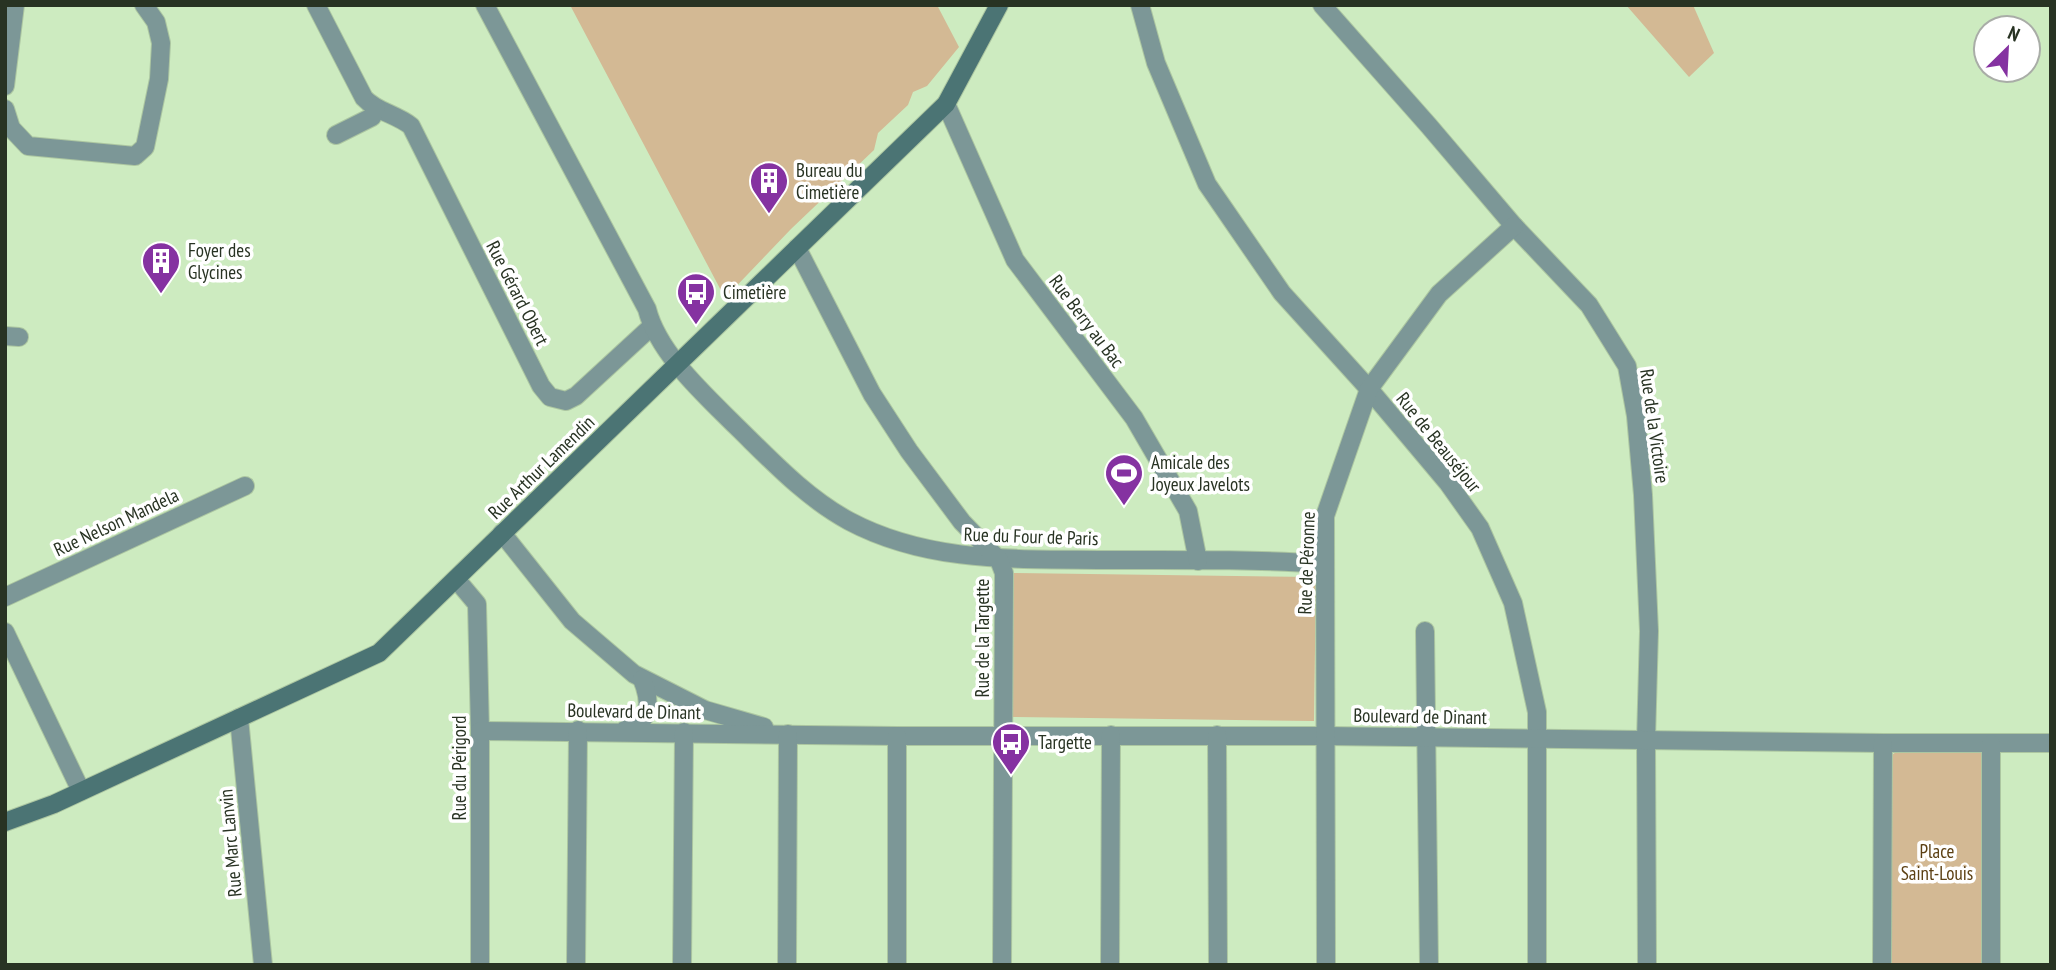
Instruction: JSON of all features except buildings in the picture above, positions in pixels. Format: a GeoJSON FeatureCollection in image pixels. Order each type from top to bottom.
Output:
{"type":"FeatureCollection","features":[{"type":"Feature","properties":{"kind":"street"},"geometry":{"type":"LineString","coordinates":[[5,86],[15,5]]}},
{"type":"Feature","properties":{"kind":"street"},"geometry":{"type":"LineString","coordinates":[[5,110],[11,128],[28,146],[135,156],[145,147],[159,79],[161,43],[156,22],[144,5]]}},
{"type":"Feature","properties":{"kind":"street","name":"Rue Gérard Obert"},"geometry":{"type":"LineString","coordinates":[[316,5],[364,98],[376,108],[402,118],[411,126],[541,386],[550,397],[566,401],[576,396],[652,327]]}},
{"type":"Feature","properties":{"kind":"street"},"geometry":{"type":"LineString","coordinates":[[485,5],[647,309],[652,327],[677,364]]}},
{"type":"Feature","properties":{"kind":"street","name":"Rue Arthur Lamendin"},"geometry":{"type":"LineString","coordinates":[[5,822],[81,791],[379,653],[946,104],[999,5]]}},
{"type":"Feature","properties":{"kind":"street","name":"Rue de Beauséjour"},"geometry":{"type":"LineString","coordinates":[[1140,5],[1156,63],[1207,184],[1282,293],[1448,483],[1480,528],[1513,603],[1537,712],[1537,965]]}},
{"type":"Feature","properties":{"kind":"street","name":"Rue de la Victoire"},"geometry":{"type":"LineString","coordinates":[[1322,5],[1514,226],[1589,305],[1627,366],[1636,416],[1644,508],[1649,631],[1646,740],[1647,965]]}},
{"type":"Feature","properties":{"kind":"street","name":"Rue Berry au Bac"},"geometry":{"type":"LineString","coordinates":[[946,104],[1015,260],[1134,418],[1188,511],[1198,561]]}},
{"type":"Feature","properties":{"kind":"street"},"geometry":{"type":"LineString","coordinates":[[336,135],[372,117],[376,108]]}},
{"type":"Feature","properties":{"kind":"street","name":"Rue de Péronne"},"geometry":{"type":"LineString","coordinates":[[1326,965],[1325,516],[1368,389],[1439,294],[1514,226]]}},
{"type":"Feature","properties":{"kind":"street","name":"Rue de la Targette"},"geometry":{"type":"LineString","coordinates":[[797,248],[845,346],[879,405],[909,451],[962,522],[999,560],[1004,573],[1002,965]]}},
{"type":"Feature","properties":{"kind":"street","name":"Rue du Four de Paris"},"geometry":{"type":"LineString","coordinates":[[677,364],[690,381],[817,501],[848,520],[913,547],[999,560],[1325,564]]}},
{"type":"Feature","properties":{"kind":"street","name":"Rue Nelson Mandela"},"geometry":{"type":"LineString","coordinates":[[5,597],[245,486]]}},
{"type":"Feature","properties":{"kind":"street","name":"Boulevard de Dinant"},"geometry":{"type":"LineString","coordinates":[[502,533],[572,621],[634,674],[705,710],[788,734]]}},
{"type":"Feature","properties":{"kind":"street","name":"Rue du Périgord"},"geometry":{"type":"LineString","coordinates":[[456,579],[477,604],[480,965]]}},
{"type":"Feature","properties":{"kind":"street"},"geometry":{"type":"LineString","coordinates":[[1425,631],[1429,965]]}},
{"type":"Feature","properties":{"kind":"street"},"geometry":{"type":"LineString","coordinates":[[5,632],[81,791]]}},
{"type":"Feature","properties":{"kind":"street"},"geometry":{"type":"LineString","coordinates":[[622,731],[636,727],[646,713],[649,697],[642,678]]}},
{"type":"Feature","properties":{"kind":"street","name":"Rue Marc Lanvin"},"geometry":{"type":"LineString","coordinates":[[239,718],[263,965]]}},
{"type":"Feature","properties":{"kind":"street"},"geometry":{"type":"LineString","coordinates":[[576,965],[578,730]]}},
{"type":"Feature","properties":{"kind":"street","name":"Boulevard de Dinant"},"geometry":{"type":"LineString","coordinates":[[480,731],[2051,743]]}},
{"type":"Feature","properties":{"kind":"street"},"geometry":{"type":"LineString","coordinates":[[682,965],[684,732]]}},
{"type":"Feature","properties":{"kind":"street"},"geometry":{"type":"LineString","coordinates":[[788,734],[788,965]]}},
{"type":"Feature","properties":{"kind":"street"},"geometry":{"type":"LineString","coordinates":[[1110,965],[1111,735]]}},
{"type":"Feature","properties":{"kind":"street"},"geometry":{"type":"LineString","coordinates":[[1217,735],[1217,965]]}},
{"type":"Feature","properties":{"kind":"street"},"geometry":{"type":"LineString","coordinates":[[897,736],[897,965]]}},
{"type":"Feature","properties":{"kind":"street"},"geometry":{"type":"LineString","coordinates":[[1882,965],[1883,743]]}},
{"type":"Feature","properties":{"kind":"street"},"geometry":{"type":"LineString","coordinates":[[1991,744],[1991,965]]}},
{"type":"Feature","properties":{"kind":"green space"},"geometry":{"type":"Polygon","coordinates":[[[570,5],[937,5],[959,47],[927,86],[913,92],[908,105],[878,133],[874,150],[791,229],[725,298],[570,5]]]}},
{"type":"Feature","properties":{"kind":"green space"},"geometry":{"type":"Polygon","coordinates":[[[1626,5],[1693,5],[1714,53],[1689,77],[1626,5]]]}},
{"type":"Feature","properties":{"kind":"green space"},"geometry":{"type":"Polygon","coordinates":[[[1012,573],[1316,577],[1314,721],[1011,717],[1012,573]]]}},
{"type":"Feature","properties":{"kind":"green space","name":"Place Saint-Louis"},"geometry":{"type":"Polygon","coordinates":[[[1901,749],[1982,750],[1987,760],[1986,965],[1887,965],[1887,758],[1901,749]]]}},
{"type":"Feature","properties":{"kind":"place","name":"Bureau du Cimetière"},"geometry":{"type":"Point","coordinates":[769,215]}},
{"type":"Feature","properties":{"kind":"place","name":"Foyer des Glycines"},"geometry":{"type":"Point","coordinates":[161,295]}},
{"type":"Feature","properties":{"kind":"place","name":"Cimetière"},"geometry":{"type":"Point","coordinates":[696,326]}},
{"type":"Feature","properties":{"kind":"place","name":"Amicale des Joyeux Javelots"},"geometry":{"type":"Point","coordinates":[1124,507]}},
{"type":"Feature","properties":{"kind":"place","name":"Targette"},"geometry":{"type":"Point","coordinates":[1011,776]}}]}
